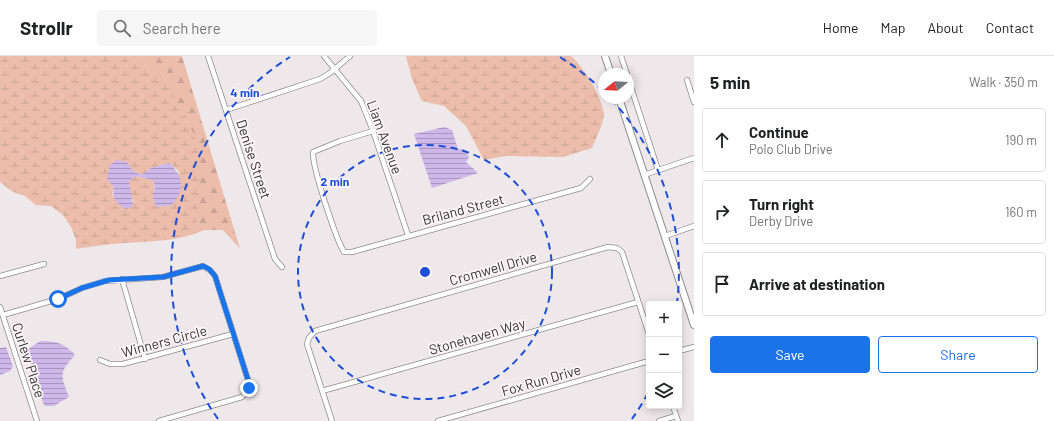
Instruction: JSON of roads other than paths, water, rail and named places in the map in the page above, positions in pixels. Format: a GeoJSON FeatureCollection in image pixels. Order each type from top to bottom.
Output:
{"type":"FeatureCollection","features":[{"type":"Feature","properties":{"kind":"street","name":"Denise Street"},"geometry":{"type":"LineString","coordinates":[[208,56],[275,259],[282,267]]}},
{"type":"Feature","properties":{"kind":"street","name":"Liam Avenue"},"geometry":{"type":"LineString","coordinates":[[324,56],[361,101],[374,131],[408,235]]}},
{"type":"Feature","properties":{"kind":"street"},"geometry":{"type":"LineString","coordinates":[[226,110],[320,79],[350,56]]}},
{"type":"Feature","properties":{"kind":"street"},"geometry":{"type":"LineString","coordinates":[[605,56],[609,68]]}},
{"type":"Feature","properties":{"kind":"street"},"geometry":{"type":"LineString","coordinates":[[621,56],[625,68]]}},
{"type":"Feature","properties":{"kind":"street"},"geometry":{"type":"LineString","coordinates":[[687,80],[694,102]]}},
{"type":"Feature","properties":{"kind":"street"},"geometry":{"type":"LineString","coordinates":[[634,96],[658,170]]}},
{"type":"Feature","properties":{"kind":"street"},"geometry":{"type":"LineString","coordinates":[[621,104],[694,325]]}},
{"type":"Feature","properties":{"kind":"street","name":"Briland Street"},"geometry":{"type":"LineString","coordinates":[[374,131],[340,141],[313,152],[312,160],[344,252],[352,252],[408,235],[581,188],[590,179]]}},
{"type":"Feature","properties":{"kind":"street"},"geometry":{"type":"LineString","coordinates":[[644,175],[694,158]]}},
{"type":"Feature","properties":{"kind":"street"},"geometry":{"type":"LineString","coordinates":[[665,236],[694,226]]}},
{"type":"Feature","properties":{"kind":"street","name":"Cromwell Drive"},"geometry":{"type":"LineString","coordinates":[[322,391],[307,344],[312,333],[608,247],[617,248],[622,252],[638,302]]}},
{"type":"Feature","properties":{"kind":"street"},"geometry":{"type":"LineString","coordinates":[[0,276],[44,264]]}},
{"type":"Feature","properties":{"kind":"street"},"geometry":{"type":"LineString","coordinates":[[3,315],[58,299],[82,288],[109,280],[163,277],[203,266],[209,269],[215,276],[249,383],[248,391],[242,397],[159,421]]}},
{"type":"Feature","properties":{"kind":"street"},"geometry":{"type":"LineString","coordinates":[[122,279],[145,359]]}},
{"type":"Feature","properties":{"kind":"street"},"geometry":{"type":"LineString","coordinates":[[638,302],[646,325]]}},
{"type":"Feature","properties":{"kind":"street","name":"Stonehaven Way"},"geometry":{"type":"LineString","coordinates":[[322,391],[638,302]]}},
{"type":"Feature","properties":{"kind":"street","name":"Curlew Place"},"geometry":{"type":"LineString","coordinates":[[0,306],[36,421]]}},
{"type":"Feature","properties":{"kind":"street","name":"Winners Circle"},"geometry":{"type":"LineString","coordinates":[[100,360],[110,364],[119,365],[233,334]]}},
{"type":"Feature","properties":{"kind":"street"},"geometry":{"type":"LineString","coordinates":[[682,350],[694,346]]}},
{"type":"Feature","properties":{"kind":"street","name":"Fox Run Drive"},"geometry":{"type":"LineString","coordinates":[[438,421],[646,362]]}},
{"type":"Feature","properties":{"kind":"street"},"geometry":{"type":"LineString","coordinates":[[322,391],[332,421]]}},
{"type":"Feature","properties":{"kind":"street"},"geometry":{"type":"LineString","coordinates":[[659,421],[677,419],[674,409]]}}]}
